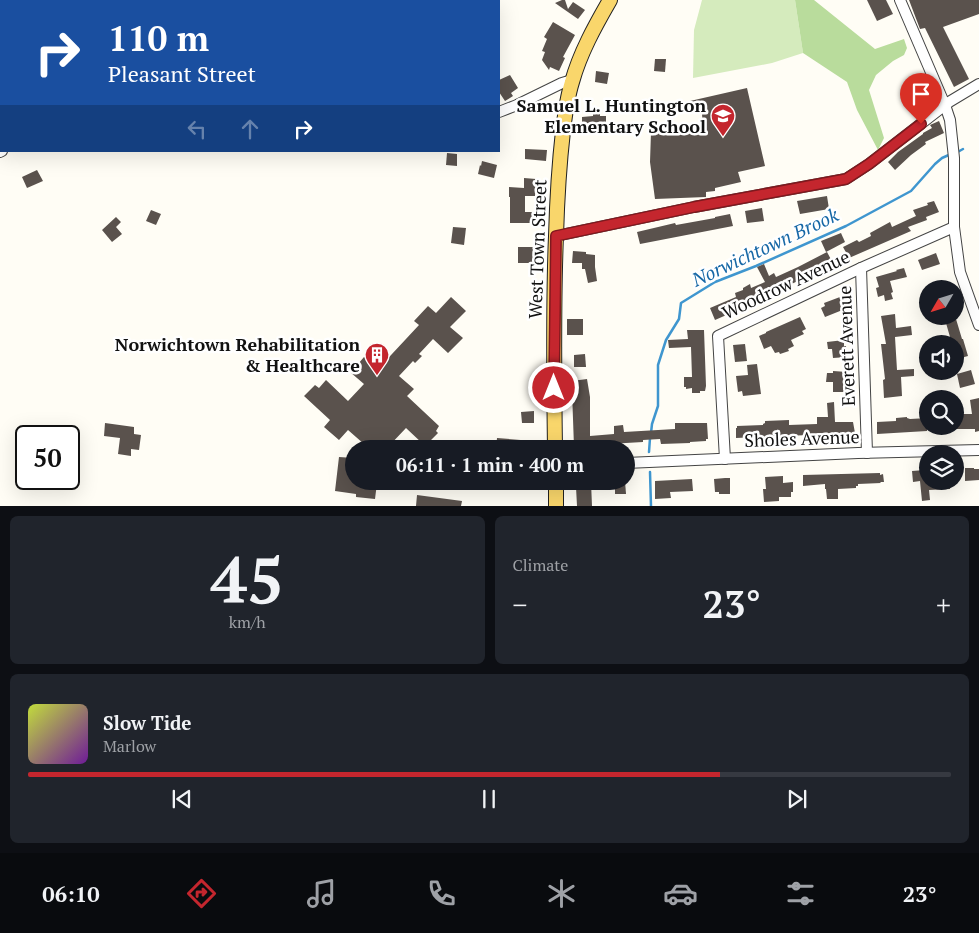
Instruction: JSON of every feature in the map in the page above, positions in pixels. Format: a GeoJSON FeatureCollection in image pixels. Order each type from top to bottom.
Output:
{"type":"FeatureCollection","features":[{"type":"Feature","properties":{"kind":"main road","name":"West Town Street"},"geometry":{"type":"LineString","coordinates":[[555,440],[554,324],[557,188],[561,146],[572,80],[585,48],[610,0]]}},
{"type":"Feature","properties":{"kind":"main road"},"geometry":{"type":"LineString","coordinates":[[556,490],[556,506]]}},
{"type":"Feature","properties":{"kind":"street"},"geometry":{"type":"LineString","coordinates":[[900,0],[950,120],[954,153],[954,227],[960,272],[979,325]]}},
{"type":"Feature","properties":{"kind":"street"},"geometry":{"type":"LineString","coordinates":[[500,112],[572,80]]}},
{"type":"Feature","properties":{"kind":"street"},"geometry":{"type":"LineString","coordinates":[[556,236],[694,207],[846,179],[869,164],[954,98],[979,84]]}},
{"type":"Feature","properties":{"kind":"street","name":"Woodrow Avenue"},"geometry":{"type":"LineString","coordinates":[[725,459],[718,336],[861,268],[954,227]]}},
{"type":"Feature","properties":{"kind":"street","name":"Everett Avenue"},"geometry":{"type":"LineString","coordinates":[[861,268],[867,453]]}},
{"type":"Feature","properties":{"kind":"street","name":"Sholes Avenue"},"geometry":{"type":"LineString","coordinates":[[635,463],[979,450]]}},
{"type":"Feature","properties":{"kind":"green space"},"geometry":{"type":"Polygon","coordinates":[[[702,0],[795,0],[803,53],[772,63],[693,78],[694,30],[702,0]]]}},
{"type":"Feature","properties":{"kind":"green space"},"geometry":{"type":"Polygon","coordinates":[[[795,0],[814,0],[875,49],[904,39],[907,48],[904,55],[893,61],[876,75],[869,90],[884,138],[878,150],[857,110],[847,82],[803,53],[795,0]]]}},
{"type":"Feature","properties":{"kind":"building"},"geometry":{"type":"Polygon","coordinates":[[[565,0],[568,9],[573,2],[585,10],[578,19],[555,3],[565,0]]]}},
{"type":"Feature","properties":{"kind":"building"},"geometry":{"type":"Polygon","coordinates":[[[867,0],[886,0],[893,14],[877,21],[867,0]]]}},
{"type":"Feature","properties":{"kind":"building"},"geometry":{"type":"Polygon","coordinates":[[[909,0],[979,0],[979,14],[943,27],[969,79],[954,87],[925,28],[920,29],[909,0]]]}},
{"type":"Feature","properties":{"kind":"building"},"geometry":{"type":"Polygon","coordinates":[[[553,22],[575,35],[563,57],[565,58],[559,71],[550,67],[549,70],[542,60],[545,52],[542,51],[547,39],[544,37],[553,22]]]}},
{"type":"Feature","properties":{"kind":"building"},"geometry":{"type":"Polygon","coordinates":[[[655,59],[666,59],[665,72],[654,71],[655,59]]]}},
{"type":"Feature","properties":{"kind":"building"},"geometry":{"type":"Polygon","coordinates":[[[596,71],[609,73],[607,84],[595,82],[596,71]]]}},
{"type":"Feature","properties":{"kind":"building"},"geometry":{"type":"Polygon","coordinates":[[[510,75],[518,88],[511,93],[513,96],[505,101],[500,94],[500,80],[510,75]]]}},
{"type":"Feature","properties":{"kind":"building"},"geometry":{"type":"Polygon","coordinates":[[[747,88],[765,166],[738,172],[741,182],[715,188],[715,191],[706,192],[706,197],[655,199],[650,162],[651,132],[689,130],[691,128],[703,127],[702,114],[693,110],[690,101],[747,88]]]}},
{"type":"Feature","properties":{"kind":"building"},"geometry":{"type":"Polygon","coordinates":[[[593,114],[606,116],[606,123],[595,123],[595,132],[582,130],[582,117],[593,116],[593,114]]]}},
{"type":"Feature","properties":{"kind":"building"},"geometry":{"type":"Polygon","coordinates":[[[939,121],[944,133],[925,142],[926,144],[895,170],[888,162],[898,152],[932,128],[930,125],[939,121]]]}},
{"type":"Feature","properties":{"kind":"building"},"geometry":{"type":"Polygon","coordinates":[[[525,149],[547,150],[546,161],[525,159],[525,149]]]}},
{"type":"Feature","properties":{"kind":"building"},"geometry":{"type":"Polygon","coordinates":[[[447,153],[457,154],[457,166],[446,165],[447,153]]]}},
{"type":"Feature","properties":{"kind":"building"},"geometry":{"type":"Polygon","coordinates":[[[482,161],[497,165],[494,178],[478,174],[482,161]]]}},
{"type":"Feature","properties":{"kind":"building"},"geometry":{"type":"Polygon","coordinates":[[[37,170],[43,181],[27,188],[22,177],[37,170]]]}},
{"type":"Feature","properties":{"kind":"building"},"geometry":{"type":"Polygon","coordinates":[[[524,178],[536,179],[535,196],[525,196],[525,212],[536,212],[536,223],[510,223],[509,187],[524,188],[524,178]]]}},
{"type":"Feature","properties":{"kind":"building"},"geometry":{"type":"Polygon","coordinates":[[[827,196],[829,209],[800,214],[797,201],[827,196]]]}},
{"type":"Feature","properties":{"kind":"building"},"geometry":{"type":"Polygon","coordinates":[[[934,201],[939,212],[926,217],[927,220],[908,227],[911,231],[849,258],[843,247],[871,236],[870,233],[890,222],[892,227],[916,216],[913,210],[934,201]]]}},
{"type":"Feature","properties":{"kind":"building"},"geometry":{"type":"Polygon","coordinates":[[[762,208],[764,221],[747,223],[745,211],[762,208]]]}},
{"type":"Feature","properties":{"kind":"building"},"geometry":{"type":"Polygon","coordinates":[[[151,210],[161,214],[156,225],[146,221],[151,210]]]}},
{"type":"Feature","properties":{"kind":"building"},"geometry":{"type":"Polygon","coordinates":[[[730,214],[733,226],[640,244],[637,232],[675,223],[676,225],[730,214]]]}},
{"type":"Feature","properties":{"kind":"building"},"geometry":{"type":"Polygon","coordinates":[[[116,217],[121,222],[116,227],[122,234],[112,242],[102,230],[116,217]]]}},
{"type":"Feature","properties":{"kind":"building"},"geometry":{"type":"Polygon","coordinates":[[[453,227],[466,228],[464,245],[451,243],[453,227]]]}},
{"type":"Feature","properties":{"kind":"building"},"geometry":{"type":"Polygon","coordinates":[[[841,233],[845,242],[826,252],[821,241],[841,233]]]}},
{"type":"Feature","properties":{"kind":"building"},"geometry":{"type":"Polygon","coordinates":[[[518,247],[533,247],[534,263],[518,263],[518,247]]]}},
{"type":"Feature","properties":{"kind":"building"},"geometry":{"type":"Polygon","coordinates":[[[573,251],[595,255],[597,281],[588,283],[585,269],[582,269],[582,263],[572,263],[573,251]]]}},
{"type":"Feature","properties":{"kind":"building"},"geometry":{"type":"Polygon","coordinates":[[[827,252],[835,267],[821,274],[820,271],[776,290],[747,306],[715,320],[710,308],[736,297],[735,293],[743,290],[743,288],[750,284],[751,288],[765,282],[757,267],[764,264],[769,276],[774,273],[776,277],[827,252]]]}},
{"type":"Feature","properties":{"kind":"building"},"geometry":{"type":"Polygon","coordinates":[[[936,253],[940,264],[922,270],[918,260],[936,253]]]}},
{"type":"Feature","properties":{"kind":"building"},"geometry":{"type":"Polygon","coordinates":[[[904,268],[907,277],[890,281],[893,299],[885,301],[884,295],[878,297],[876,288],[879,287],[876,277],[904,268]]]}},
{"type":"Feature","properties":{"kind":"building","name":"Norwichtown Rehabilitation & Healthcare"},"geometry":{"type":"Polygon","coordinates":[[[451,297],[466,311],[450,327],[463,338],[448,353],[433,339],[419,354],[422,356],[415,363],[413,361],[399,376],[414,389],[407,396],[439,426],[436,431],[438,433],[431,440],[419,440],[406,428],[395,440],[359,440],[348,430],[339,440],[324,427],[330,420],[304,396],[315,385],[319,388],[326,380],[348,401],[364,384],[350,372],[352,370],[350,368],[355,362],[358,364],[364,357],[378,369],[419,325],[414,321],[428,306],[436,313],[451,297]]]}},
{"type":"Feature","properties":{"kind":"building"},"geometry":{"type":"Polygon","coordinates":[[[840,297],[845,309],[825,317],[821,308],[825,306],[824,303],[840,297]]]}},
{"type":"Feature","properties":{"kind":"building"},"geometry":{"type":"Polygon","coordinates":[[[895,314],[896,328],[911,326],[912,335],[895,337],[897,370],[914,369],[914,376],[901,377],[902,396],[884,398],[883,380],[885,379],[881,344],[886,344],[881,316],[895,314]]]}},
{"type":"Feature","properties":{"kind":"building"},"geometry":{"type":"Polygon","coordinates":[[[800,317],[806,329],[802,331],[804,334],[791,340],[794,346],[788,349],[789,351],[780,354],[779,352],[775,353],[771,346],[764,349],[759,336],[800,317]]]}},
{"type":"Feature","properties":{"kind":"building"},"geometry":{"type":"Polygon","coordinates":[[[567,319],[583,319],[583,335],[567,335],[567,319]]]}},
{"type":"Feature","properties":{"kind":"building"},"geometry":{"type":"Polygon","coordinates":[[[947,325],[958,325],[961,335],[949,335],[947,325]]]}},
{"type":"Feature","properties":{"kind":"building"},"geometry":{"type":"Polygon","coordinates":[[[687,330],[704,330],[706,386],[705,391],[700,391],[700,393],[692,393],[692,388],[686,389],[684,387],[684,377],[692,377],[691,347],[669,348],[668,340],[688,339],[687,330]]]}},
{"type":"Feature","properties":{"kind":"building"},"geometry":{"type":"Polygon","coordinates":[[[844,340],[847,357],[833,358],[832,349],[828,349],[827,342],[844,340]]]}},
{"type":"Feature","properties":{"kind":"building"},"geometry":{"type":"Polygon","coordinates":[[[964,342],[968,356],[964,357],[964,342]]]}},
{"type":"Feature","properties":{"kind":"building"},"geometry":{"type":"Polygon","coordinates":[[[745,344],[747,361],[735,362],[733,345],[745,344]]]}},
{"type":"Feature","properties":{"kind":"building"},"geometry":{"type":"Polygon","coordinates":[[[585,354],[586,367],[574,367],[574,355],[585,354]]]}},
{"type":"Feature","properties":{"kind":"building"},"geometry":{"type":"Polygon","coordinates":[[[757,364],[761,394],[743,396],[742,391],[738,392],[736,376],[748,375],[747,365],[757,364]]]}},
{"type":"Feature","properties":{"kind":"building"},"geometry":{"type":"Polygon","coordinates":[[[971,370],[975,384],[960,388],[958,380],[964,380],[964,372],[971,370]]]}},
{"type":"Feature","properties":{"kind":"building"},"geometry":{"type":"Polygon","coordinates":[[[833,371],[847,372],[847,392],[833,392],[833,382],[826,382],[827,373],[833,373],[833,371]]]}},
{"type":"Feature","properties":{"kind":"building"},"geometry":{"type":"Polygon","coordinates":[[[587,379],[590,397],[590,436],[614,434],[614,426],[623,425],[624,432],[675,429],[675,423],[707,423],[708,439],[706,441],[690,443],[661,444],[660,439],[635,442],[635,440],[574,440],[572,391],[566,392],[565,382],[587,379]]]}},
{"type":"Feature","properties":{"kind":"building"},"geometry":{"type":"Polygon","coordinates":[[[979,398],[979,431],[975,432],[975,429],[964,429],[964,414],[972,414],[970,400],[979,398]]]}},
{"type":"Feature","properties":{"kind":"building"},"geometry":{"type":"Polygon","coordinates":[[[834,402],[835,422],[853,422],[855,433],[736,438],[737,426],[763,425],[765,421],[789,420],[789,425],[817,424],[817,417],[828,417],[827,403],[834,402]]]}},
{"type":"Feature","properties":{"kind":"building"},"geometry":{"type":"Polygon","coordinates":[[[534,411],[534,423],[522,423],[521,412],[534,411]]]}},
{"type":"Feature","properties":{"kind":"building"},"geometry":{"type":"Polygon","coordinates":[[[896,418],[919,418],[919,431],[877,434],[877,422],[896,421],[896,418]]]}},
{"type":"Feature","properties":{"kind":"building"},"geometry":{"type":"Polygon","coordinates":[[[105,423],[134,427],[134,434],[141,435],[139,450],[131,449],[131,456],[118,454],[120,438],[104,436],[105,423]]]}},
{"type":"Feature","properties":{"kind":"building"},"geometry":{"type":"Polygon","coordinates":[[[497,438],[521,440],[497,440],[497,438]]]}},
{"type":"Feature","properties":{"kind":"building"},"geometry":{"type":"Polygon","coordinates":[[[339,457],[345,457],[345,490],[376,490],[375,499],[356,497],[356,494],[335,491],[339,457]]]}},
{"type":"Feature","properties":{"kind":"building"},"geometry":{"type":"Polygon","coordinates":[[[965,468],[979,469],[979,480],[965,481],[965,468]]]}},
{"type":"Feature","properties":{"kind":"building"},"geometry":{"type":"Polygon","coordinates":[[[919,470],[919,481],[913,482],[912,471],[919,470]]]}},
{"type":"Feature","properties":{"kind":"building"},"geometry":{"type":"Polygon","coordinates":[[[880,473],[880,475],[883,474],[884,482],[858,484],[856,488],[838,489],[838,499],[827,499],[825,484],[803,486],[803,475],[880,473]]]}},
{"type":"Feature","properties":{"kind":"building"},"geometry":{"type":"Polygon","coordinates":[[[783,476],[783,483],[793,482],[791,497],[779,497],[779,501],[764,502],[763,489],[766,489],[765,477],[783,476]]]}},
{"type":"Feature","properties":{"kind":"building"},"geometry":{"type":"Polygon","coordinates":[[[730,478],[730,494],[715,492],[714,479],[730,478]]]}},
{"type":"Feature","properties":{"kind":"building"},"geometry":{"type":"Polygon","coordinates":[[[692,479],[693,491],[670,492],[671,498],[655,499],[655,481],[692,479]]]}},
{"type":"Feature","properties":{"kind":"building"},"geometry":{"type":"Polygon","coordinates":[[[576,490],[591,490],[592,506],[577,506],[576,490]]]}},
{"type":"Feature","properties":{"kind":"building"},"geometry":{"type":"Polygon","coordinates":[[[615,490],[626,490],[626,494],[615,494],[615,490]]]}},
{"type":"Feature","properties":{"kind":"building"},"geometry":{"type":"Polygon","coordinates":[[[921,490],[929,490],[930,500],[922,501],[921,490]]]}},
{"type":"Feature","properties":{"kind":"building"},"geometry":{"type":"Polygon","coordinates":[[[417,495],[462,501],[461,506],[416,506],[417,495]]]}},
{"type":"Feature","properties":{"kind":"waterway","name":"Norwichtown Brook"},"geometry":{"type":"LineString","coordinates":[[956,153],[963,149]]}},
{"type":"Feature","properties":{"kind":"waterway","name":"Norwichtown Brook"},"geometry":{"type":"LineString","coordinates":[[651,433],[658,406],[658,365],[666,340],[679,319],[681,303],[715,282],[846,226],[911,191],[935,164],[951,154]]}},
{"type":"Feature","properties":{"kind":"waterway","name":"Norwichtown Brook"},"geometry":{"type":"LineString","coordinates":[[649,452],[650,438]]}},
{"type":"Feature","properties":{"kind":"waterway","name":"Norwichtown Brook"},"geometry":{"type":"LineString","coordinates":[[650,472],[651,506]]}},
{"type":"Feature","properties":{"kind":"place","name":"Samuel L. Huntington Elementary School"},"geometry":{"type":"Point","coordinates":[723,137]}},
{"type":"Feature","properties":{"kind":"place","name":"Norwichtown Rehabilitation & Healthcare"},"geometry":{"type":"Point","coordinates":[377,376]}},
{"type":"Feature","properties":{"kind":"route"},"geometry":{"type":"LineString","coordinates":[[554,388],[556,236],[694,207],[846,179],[854,175],[921,124]]}}]}
